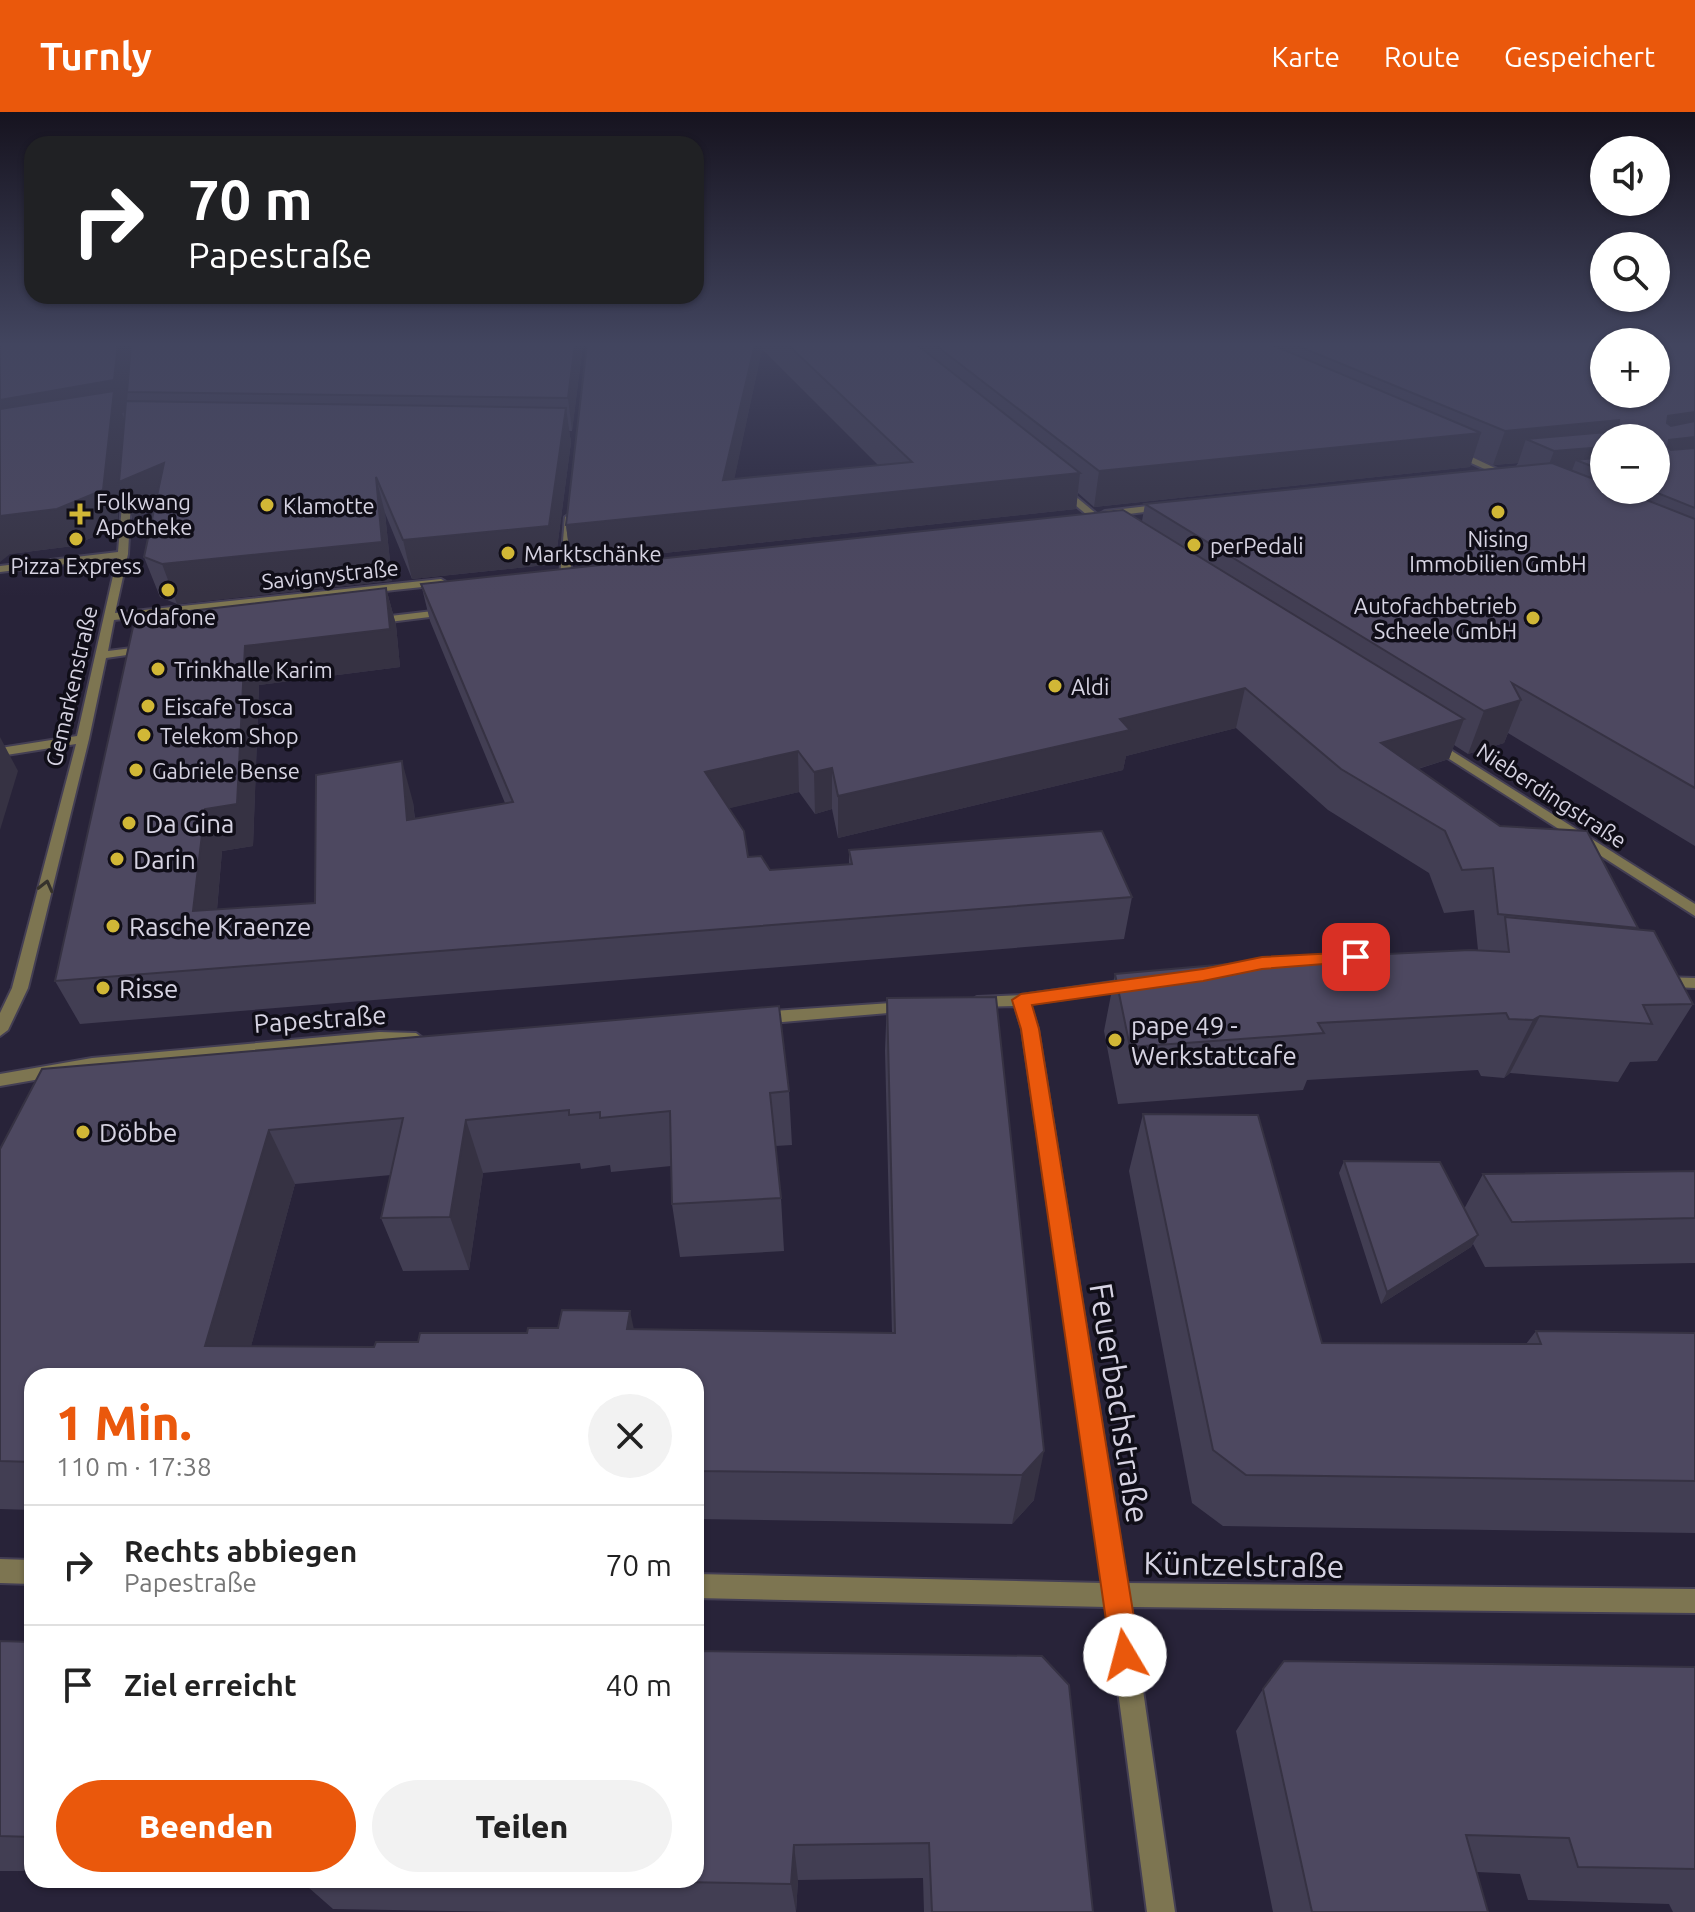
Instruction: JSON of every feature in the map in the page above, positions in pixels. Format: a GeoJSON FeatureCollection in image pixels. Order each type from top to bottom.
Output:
{"type":"FeatureCollection","features":[{"type":"Feature","properties":{"kind":"street"},"geometry":{"type":"LineString","coordinates":[[1444,448],[1521,481]]}},
{"type":"Feature","properties":{"kind":"street","name":"Gemarkenstraße"},"geometry":{"type":"LineString","coordinates":[[0,1030],[20,988],[111,617],[123,554],[129,460]]}},
{"type":"Feature","properties":{"kind":"street"},"geometry":{"type":"LineString","coordinates":[[1466,474],[1513,469]]}},
{"type":"Feature","properties":{"kind":"street"},"geometry":{"type":"LineString","coordinates":[[1045,476],[1120,537]]}},
{"type":"Feature","properties":{"kind":"street"},"geometry":{"type":"LineString","coordinates":[[564,598],[572,499]]}},
{"type":"Feature","properties":{"kind":"street"},"geometry":{"type":"LineString","coordinates":[[1076,517],[1170,507]]}},
{"type":"Feature","properties":{"kind":"street"},"geometry":{"type":"LineString","coordinates":[[0,569],[123,554]]}},
{"type":"Feature","properties":{"kind":"street"},"geometry":{"type":"LineString","coordinates":[[547,571],[568,569]]}},
{"type":"Feature","properties":{"kind":"street","name":"Savignystraße"},"geometry":{"type":"LineString","coordinates":[[111,617],[447,582]]}},
{"type":"Feature","properties":{"kind":"street","name":"Savignystraße"},"geometry":{"type":"LineString","coordinates":[[357,623],[464,610]]}},
{"type":"Feature","properties":{"kind":"street"},"geometry":{"type":"LineString","coordinates":[[102,655],[162,647]]}},
{"type":"Feature","properties":{"kind":"street","name":"Nieberdingstraße"},"geometry":{"type":"LineString","coordinates":[[1419,734],[1695,911]]}},
{"type":"Feature","properties":{"kind":"street"},"geometry":{"type":"LineString","coordinates":[[0,752],[83,739]]}},
{"type":"Feature","properties":{"kind":"street"},"geometry":{"type":"LineString","coordinates":[[1651,981],[1695,983]]}},
{"type":"Feature","properties":{"kind":"street"},"geometry":{"type":"LineString","coordinates":[[961,1003],[1021,1000],[1151,982]]}},
{"type":"Feature","properties":{"kind":"street","name":"Feuerbachstraße"},"geometry":{"type":"LineString","coordinates":[[1021,1000],[1030,1029],[1117,1595],[1161,1912]]}},
{"type":"Feature","properties":{"kind":"street"},"geometry":{"type":"LineString","coordinates":[[734,1020],[921,1006]]}},
{"type":"Feature","properties":{"kind":"street","name":"Papestraße"},"geometry":{"type":"LineString","coordinates":[[0,1080],[114,1062],[379,1038],[436,1040]]}},
{"type":"Feature","properties":{"kind":"street"},"geometry":{"type":"LineString","coordinates":[[0,1571],[24,1572]]}},
{"type":"Feature","properties":{"kind":"street","name":"Küntzelstraße"},"geometry":{"type":"LineString","coordinates":[[704,1586],[1117,1595],[1695,1601]]}},
{"type":"Feature","properties":{"kind":"building"},"geometry":{"type":"Polygon","coordinates":[[[0,428],[110,428],[103,490],[57,509],[0,516],[0,428]]]}},
{"type":"Feature","properties":{"kind":"building"},"geometry":{"type":"Polygon","coordinates":[[[124,428],[563,428],[549,526],[403,540],[376,477],[382,542],[162,564],[144,557],[164,463],[119,482],[124,428]]]}},
{"type":"Feature","properties":{"kind":"building"},"geometry":{"type":"Polygon","coordinates":[[[577,428],[735,428],[723,480],[912,462],[876,428],[1023,428],[1080,473],[566,525],[577,428]]]}},
{"type":"Feature","properties":{"kind":"building"},"geometry":{"type":"Polygon","coordinates":[[[1043,428],[1469,428],[1481,433],[1099,471],[1043,428]]]}},
{"type":"Feature","properties":{"kind":"building"},"geometry":{"type":"Polygon","coordinates":[[[1498,428],[1536,428],[1505,431],[1498,428]]]}},
{"type":"Feature","properties":{"kind":"building"},"geometry":{"type":"Polygon","coordinates":[[[1670,428],[1695,428],[1695,437],[1670,440],[1670,428]]]}},
{"type":"Feature","properties":{"kind":"building"},"geometry":{"type":"Polygon","coordinates":[[[1590,433],[1590,448],[1554,451],[1526,439],[1590,433]]]}},
{"type":"Feature","properties":{"kind":"building"},"geometry":{"type":"Polygon","coordinates":[[[1695,448],[1695,508],[1670,498],[1670,449],[1695,448]]]}},
{"type":"Feature","properties":{"kind":"building"},"geometry":{"type":"Polygon","coordinates":[[[1590,458],[1590,466],[1576,460],[1590,458]]]}},
{"type":"Feature","properties":{"kind":"building"},"geometry":{"type":"Polygon","coordinates":[[[1552,463],[1590,478],[1590,504],[1657,504],[1695,519],[1695,788],[1512,683],[1521,700],[1484,711],[1145,504],[1552,463]]]}},
{"type":"Feature","properties":{"kind":"building"},"geometry":{"type":"Polygon","coordinates":[[[1123,510],[1464,719],[1381,743],[1500,826],[1587,831],[1638,928],[1498,914],[1493,868],[1462,870],[1445,831],[1341,769],[1245,688],[1120,719],[1130,730],[838,796],[832,768],[814,772],[798,751],[705,772],[744,831],[748,857],[761,856],[770,870],[852,864],[849,850],[1102,831],[1132,897],[55,981],[133,627],[164,614],[386,588],[390,629],[245,646],[237,804],[205,809],[193,911],[315,903],[316,775],[402,761],[407,820],[513,802],[421,584],[1123,510]]]}},
{"type":"Feature","properties":{"kind":"building"},"geometry":{"type":"Polygon","coordinates":[[[1505,917],[1654,931],[1693,1004],[1643,1005],[1652,1024],[1540,1016],[1533,1020],[1509,1019],[1506,1013],[1318,1023],[1324,1033],[1130,1047],[1115,974],[1283,959],[1470,950],[1509,952],[1505,917]]]}},
{"type":"Feature","properties":{"kind":"building"},"geometry":{"type":"Polygon","coordinates":[[[996,997],[1044,1451],[1022,1475],[704,1471],[704,1368],[24,1368],[24,1462],[0,1461],[0,1149],[42,1069],[779,1006],[789,1091],[770,1093],[781,1198],[672,1204],[670,1111],[600,1118],[600,1112],[569,1115],[569,1110],[466,1120],[450,1217],[381,1218],[403,1118],[269,1130],[205,1346],[374,1347],[376,1342],[418,1342],[420,1333],[527,1333],[528,1328],[558,1328],[562,1310],[630,1311],[627,1329],[895,1333],[887,998],[996,997]]]}},
{"type":"Feature","properties":{"kind":"building"},"geometry":{"type":"Polygon","coordinates":[[[1143,1114],[1258,1115],[1322,1343],[1541,1344],[1536,1331],[1695,1333],[1695,1481],[1246,1475],[1213,1450],[1143,1114]]]}},
{"type":"Feature","properties":{"kind":"building"},"geometry":{"type":"Polygon","coordinates":[[[1344,1161],[1440,1162],[1478,1235],[1387,1292],[1344,1161]]]}},
{"type":"Feature","properties":{"kind":"building"},"geometry":{"type":"Polygon","coordinates":[[[1695,1171],[1695,1218],[1512,1222],[1483,1174],[1695,1171]]]}},
{"type":"Feature","properties":{"kind":"building"},"geometry":{"type":"Polygon","coordinates":[[[0,1641],[24,1642],[24,1837],[0,1836],[0,1641]]]}},
{"type":"Feature","properties":{"kind":"building"},"geometry":{"type":"Polygon","coordinates":[[[704,1651],[1042,1656],[1069,1685],[1093,1912],[932,1912],[929,1843],[794,1845],[791,1884],[704,1882],[704,1651]]]}},
{"type":"Feature","properties":{"kind":"building"},"geometry":{"type":"Polygon","coordinates":[[[1284,1661],[1695,1667],[1695,1869],[1578,1867],[1569,1838],[1466,1835],[1488,1912],[1312,1912],[1263,1689],[1284,1661]]]}},
{"type":"Feature","properties":{"kind":"place","name":"Klamotte"},"geometry":{"type":"Point","coordinates":[267,505]}},
{"type":"Feature","properties":{"kind":"place","name":"Nising Immobilien GmbH"},"geometry":{"type":"Point","coordinates":[1498,512]}},
{"type":"Feature","properties":{"kind":"place","name":"Folkwang Apotheke"},"geometry":{"type":"Point","coordinates":[80,514]}},
{"type":"Feature","properties":{"kind":"place","name":"Pizza Express"},"geometry":{"type":"Point","coordinates":[76,539]}},
{"type":"Feature","properties":{"kind":"place","name":"perPedali"},"geometry":{"type":"Point","coordinates":[1194,545]}},
{"type":"Feature","properties":{"kind":"place","name":"Marktschänke"},"geometry":{"type":"Point","coordinates":[508,553]}},
{"type":"Feature","properties":{"kind":"place","name":"Vodafone"},"geometry":{"type":"Point","coordinates":[168,590]}},
{"type":"Feature","properties":{"kind":"place","name":"Autofachbetrieb Scheele GmbH"},"geometry":{"type":"Point","coordinates":[1533,618]}},
{"type":"Feature","properties":{"kind":"place","name":"Trinkhalle Karim"},"geometry":{"type":"Point","coordinates":[158,669]}},
{"type":"Feature","properties":{"kind":"place","name":"Aldi"},"geometry":{"type":"Point","coordinates":[1055,686]}},
{"type":"Feature","properties":{"kind":"place","name":"Eiscafe Tosca"},"geometry":{"type":"Point","coordinates":[148,706]}},
{"type":"Feature","properties":{"kind":"place","name":"Telekom Shop"},"geometry":{"type":"Point","coordinates":[144,735]}},
{"type":"Feature","properties":{"kind":"place","name":"Gabriele Bense"},"geometry":{"type":"Point","coordinates":[136,770]}},
{"type":"Feature","properties":{"kind":"place","name":"Da Gina"},"geometry":{"type":"Point","coordinates":[129,823]}},
{"type":"Feature","properties":{"kind":"place","name":"Darin"},"geometry":{"type":"Point","coordinates":[117,859]}},
{"type":"Feature","properties":{"kind":"place","name":"Rasche Kraenze"},"geometry":{"type":"Point","coordinates":[113,926]}},
{"type":"Feature","properties":{"kind":"place","name":"Risse"},"geometry":{"type":"Point","coordinates":[103,988]}},
{"type":"Feature","properties":{"kind":"place","name":"pape 49 - Werkstattcafe"},"geometry":{"type":"Point","coordinates":[1115,1040]}},
{"type":"Feature","properties":{"kind":"place","name":"Döbbe"},"geometry":{"type":"Point","coordinates":[83,1132]}},
{"type":"Feature","properties":{"kind":"route"},"geometry":{"type":"LineString","coordinates":[[1125,1655],[1030,1029],[1021,1000],[1203,975],[1262,963],[1356,957]]}}]}
